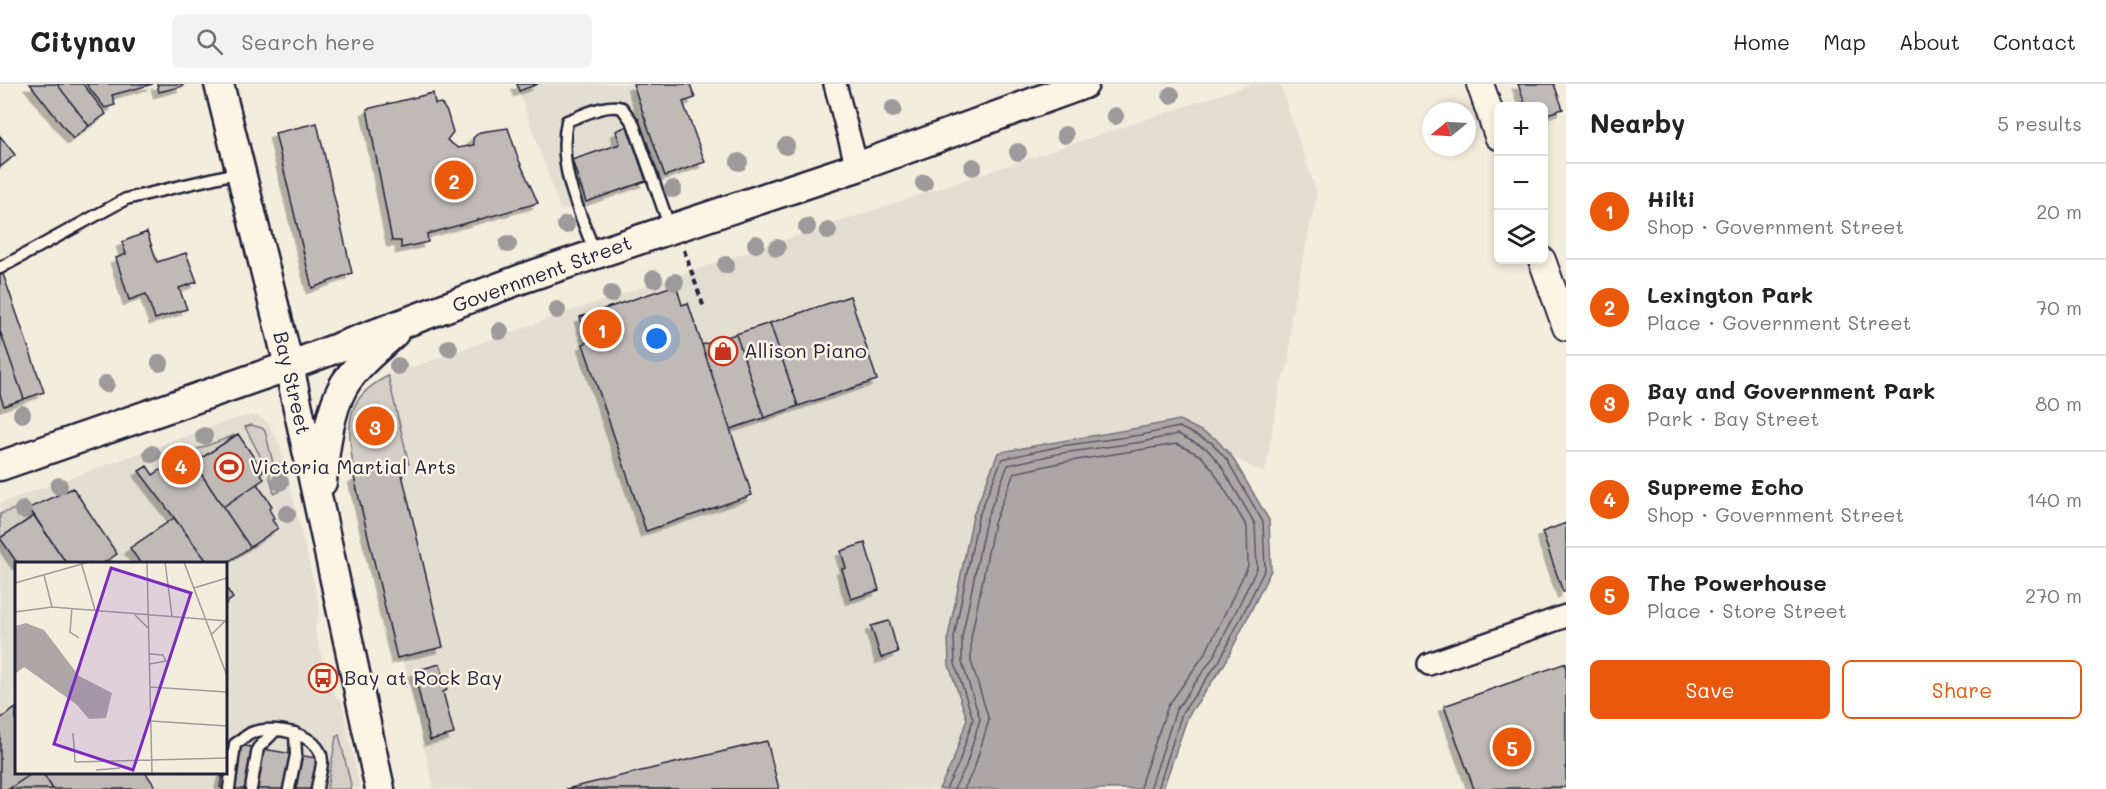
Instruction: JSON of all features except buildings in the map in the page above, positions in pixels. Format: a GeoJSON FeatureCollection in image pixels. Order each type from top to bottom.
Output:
{"type":"FeatureCollection","features":[{"type":"Feature","properties":{"kind":"main road","name":"Bay Street"},"geometry":{"type":"LineString","coordinates":[[219,84],[289,366],[380,789]]}},
{"type":"Feature","properties":{"kind":"main road","name":"Government Street"},"geometry":{"type":"LineString","coordinates":[[0,466],[289,366],[524,278],[857,167],[1084,84]]}},
{"type":"Feature","properties":{"kind":"main road"},"geometry":{"type":"LineString","coordinates":[[320,511],[323,459],[336,401],[344,386],[362,363],[405,324]]}},
{"type":"Feature","properties":{"kind":"street"},"geometry":{"type":"LineString","coordinates":[[835,84],[857,167]]}},
{"type":"Feature","properties":{"kind":"street"},"geometry":{"type":"LineString","coordinates":[[1480,84],[1494,124]]}},
{"type":"Feature","properties":{"kind":"street"},"geometry":{"type":"LineString","coordinates":[[1544,264],[1560,289],[1566,327]]}},
{"type":"Feature","properties":{"kind":"street"},"geometry":{"type":"LineString","coordinates":[[1430,664],[1566,616]]}},
{"type":"Feature","properties":{"kind":"lane"},"geometry":{"type":"LineString","coordinates":[[595,254],[568,180],[563,150],[567,121],[605,107],[614,105],[628,113],[670,228]]}},
{"type":"Feature","properties":{"kind":"lane"},"geometry":{"type":"LineString","coordinates":[[0,268],[126,199],[241,172]]}},
{"type":"Feature","properties":{"kind":"lane"},"geometry":{"type":"LineString","coordinates":[[251,789],[258,748],[276,730]]}},
{"type":"Feature","properties":{"kind":"lane"},"geometry":{"type":"LineString","coordinates":[[229,789],[235,744],[253,732],[276,730],[295,733],[313,741],[322,759],[317,789]]}},
{"type":"Feature","properties":{"kind":"lane"},"geometry":{"type":"LineString","coordinates":[[290,789],[296,755],[295,733]]}},
{"type":"Feature","properties":{"kind":"path"},"geometry":{"type":"LineString","coordinates":[[691,270],[704,308]]}},
{"type":"Feature","properties":{"kind":"shaded area"},"geometry":{"type":"Polygon","coordinates":[[[516,84],[633,84],[664,174],[561,211],[516,84]]]}},
{"type":"Feature","properties":{"kind":"shaded area"},"geometry":{"type":"Polygon","coordinates":[[[1252,84],[1280,84],[1317,194],[1291,316],[1289,363],[1280,385],[1265,473],[1232,457],[1215,437],[1179,420],[1140,429],[973,516],[948,637],[949,665],[967,719],[953,761],[939,789],[779,789],[767,741],[566,789],[434,789],[402,657],[397,658],[354,477],[409,463],[388,376],[568,312],[1252,84]]]}},
{"type":"Feature","properties":{"kind":"shaded area"},"geometry":{"type":"Polygon","coordinates":[[[388,376],[409,464],[354,477],[350,431],[354,407],[361,396],[388,376]]]}},
{"type":"Feature","properties":{"kind":"shaded area"},"geometry":{"type":"Polygon","coordinates":[[[253,415],[269,424],[280,445],[320,608],[315,630],[329,687],[342,703],[360,789],[0,789],[0,503],[231,420],[253,415]]]}},
{"type":"Feature","properties":{"kind":"shaded area"},"geometry":{"type":"Polygon","coordinates":[[[251,425],[265,431],[280,491],[274,494],[269,473],[245,427],[251,425]]]}},
{"type":"Feature","properties":{"kind":"shaded area"},"geometry":{"type":"Polygon","coordinates":[[[238,434],[194,463],[187,453],[238,434]]]}},
{"type":"Feature","properties":{"kind":"shaded area"},"geometry":{"type":"Polygon","coordinates":[[[27,505],[34,516],[0,538],[0,514],[27,505]]]}},
{"type":"Feature","properties":{"kind":"shaded area"},"geometry":{"type":"Polygon","coordinates":[[[339,735],[351,785],[350,789],[327,789],[336,737],[339,735]]]}},
{"type":"Feature","properties":{"kind":"water"},"geometry":{"type":"Polygon","coordinates":[[[1179,420],[1215,438],[1232,457],[1269,520],[1271,570],[1225,663],[1188,716],[1163,789],[939,789],[953,761],[967,719],[949,665],[948,637],[973,516],[998,453],[1179,420]]]}},
{"type":"Feature","properties":{"kind":"place","name":"Lexington Park"},"geometry":{"type":"Point","coordinates":[454,180]}},
{"type":"Feature","properties":{"kind":"place","name":"Hilti"},"geometry":{"type":"Point","coordinates":[602,329]}},
{"type":"Feature","properties":{"kind":"place","name":"Allison Piano"},"geometry":{"type":"Point","coordinates":[723,351]}},
{"type":"Feature","properties":{"kind":"place","name":"Bay and Government Park"},"geometry":{"type":"Point","coordinates":[375,426]}},
{"type":"Feature","properties":{"kind":"place","name":"Supreme Echo"},"geometry":{"type":"Point","coordinates":[181,465]}},
{"type":"Feature","properties":{"kind":"place","name":"Victoria Martial Arts"},"geometry":{"type":"Point","coordinates":[229,467]}},
{"type":"Feature","properties":{"kind":"place","name":"Bay at Rock Bay"},"geometry":{"type":"Point","coordinates":[323,678]}},
{"type":"Feature","properties":{"kind":"place","name":"The Powerhouse"},"geometry":{"type":"Point","coordinates":[1512,747]}}]}
